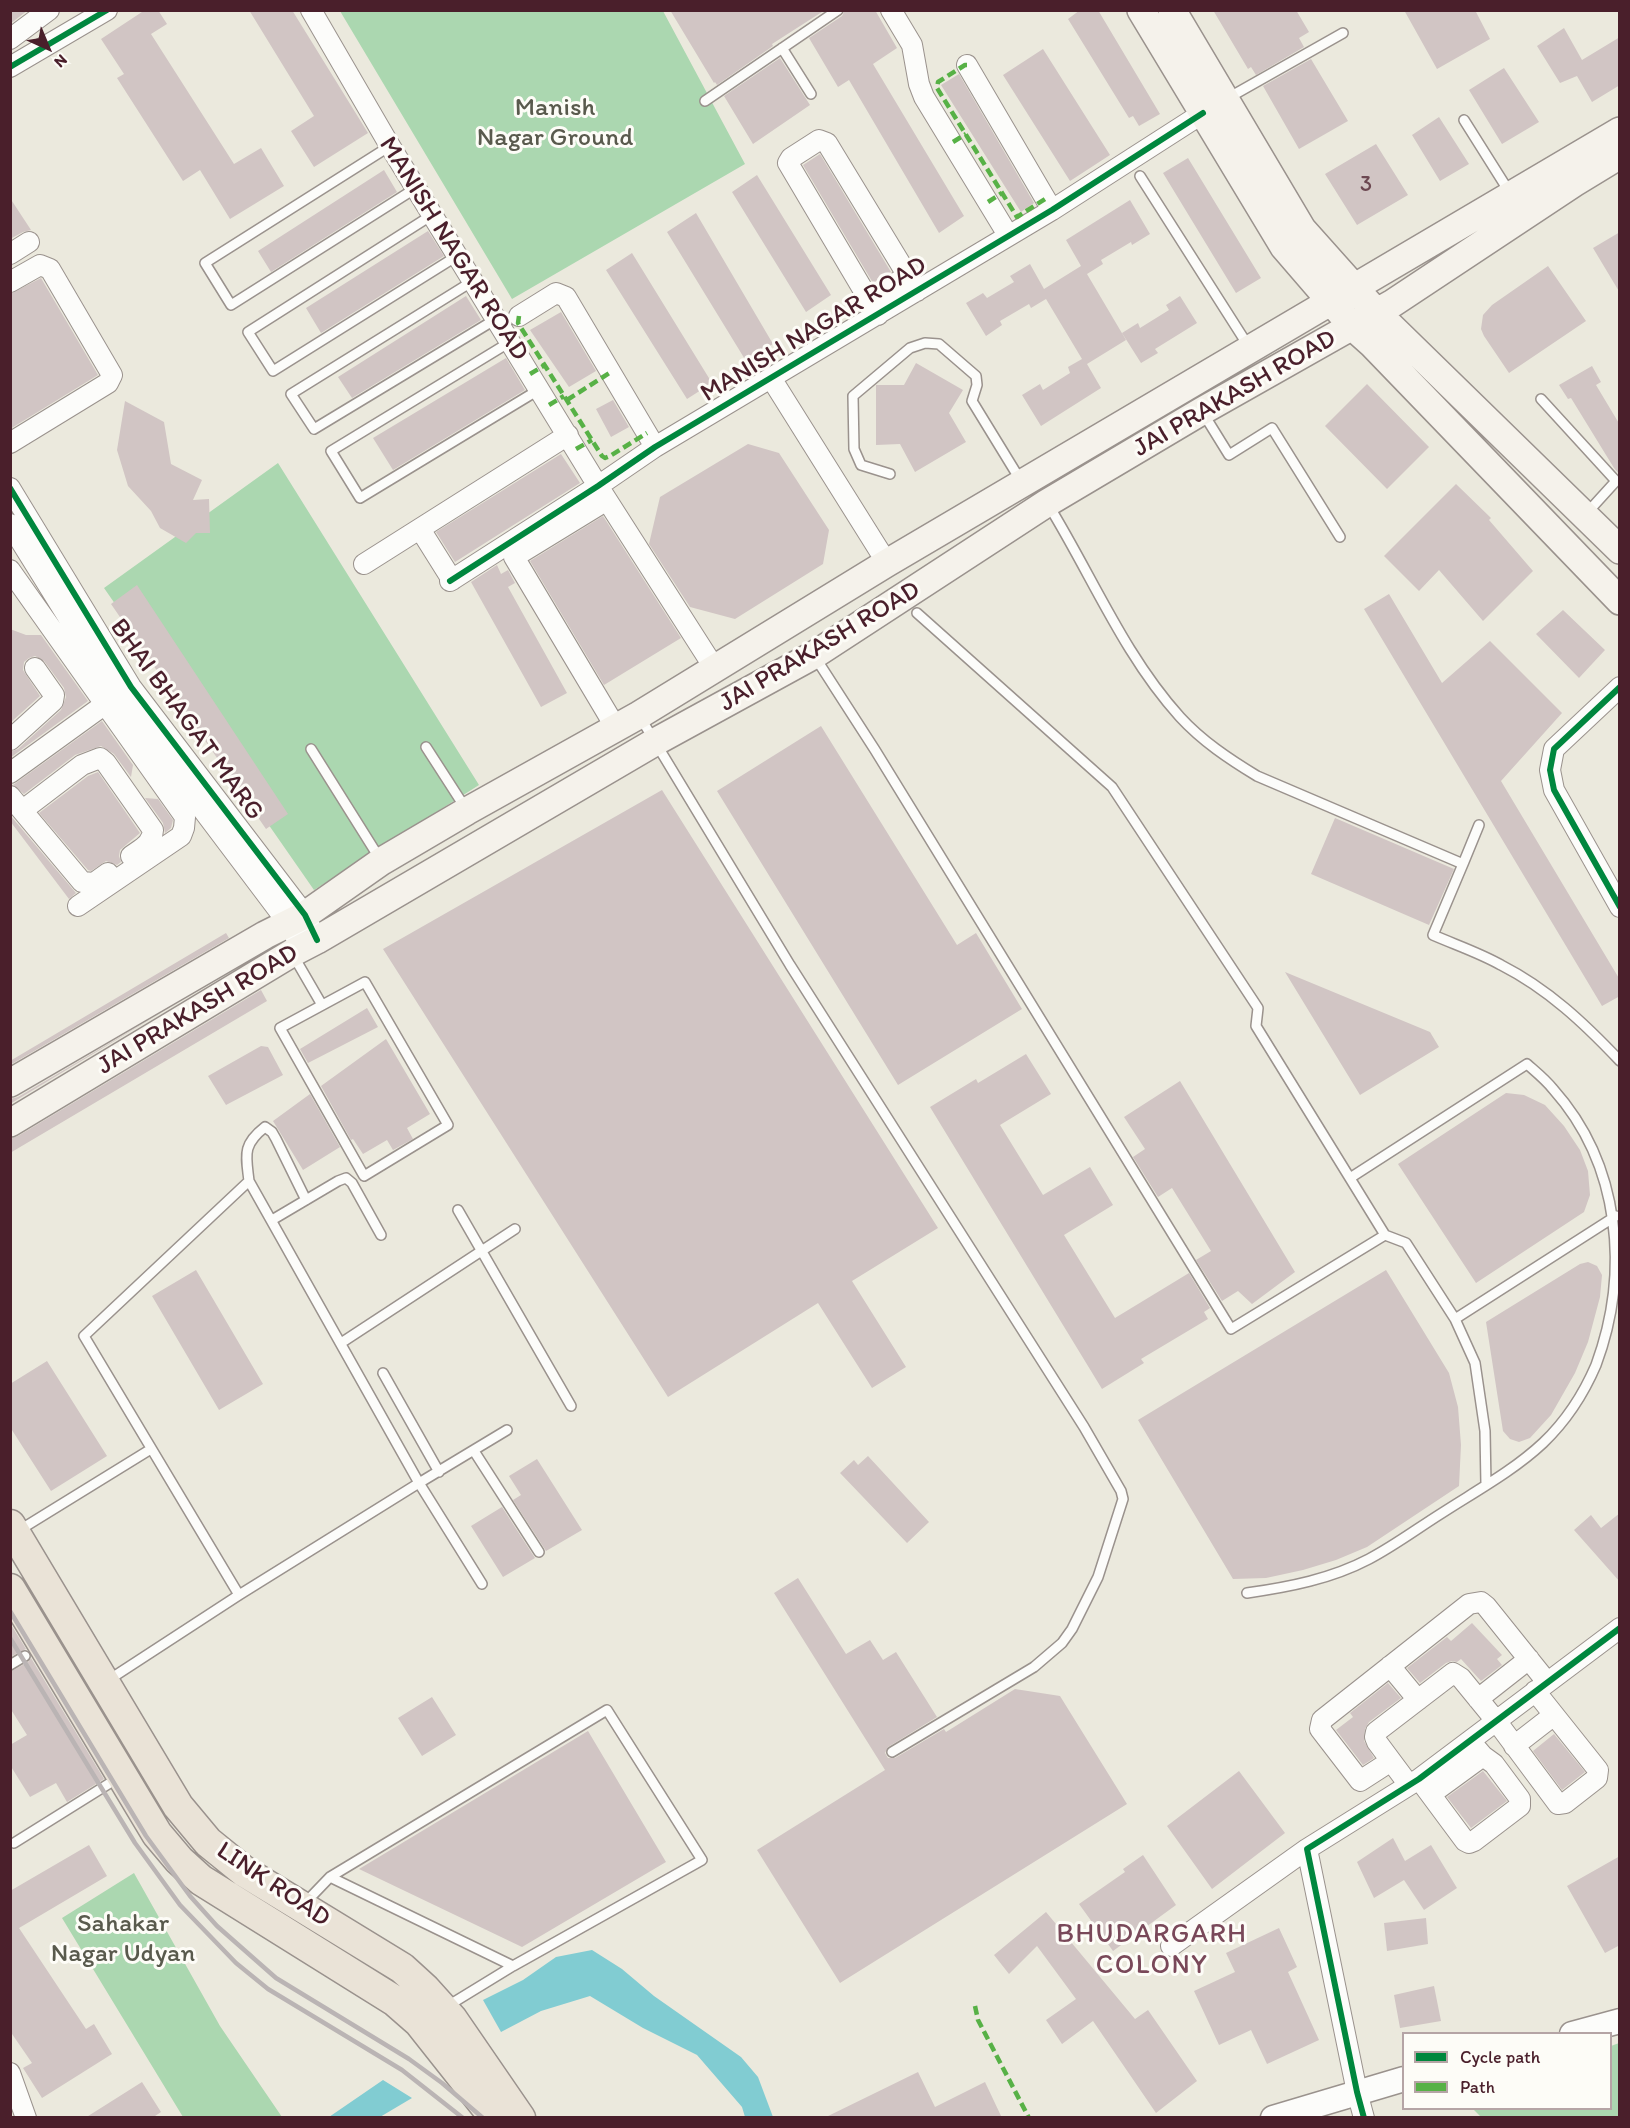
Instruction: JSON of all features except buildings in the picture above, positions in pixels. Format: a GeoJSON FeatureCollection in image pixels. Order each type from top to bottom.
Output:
{"type":"FeatureCollection","features":[{"type":"Feature","properties":{"kind":"main road"},"geometry":{"type":"LineString","coordinates":[[1141,10],[1214,106],[1302,229],[1377,313],[1620,550]]}},
{"type":"Feature","properties":{"kind":"main road"},"geometry":{"type":"LineString","coordinates":[[1172,10],[1214,106],[1284,247],[1353,327],[1620,601]]}},
{"type":"Feature","properties":{"kind":"main road","name":"JAI PRAKASH ROAD"},"geometry":{"type":"LineString","coordinates":[[10,1083],[297,919],[382,861],[628,722],[887,563],[1620,131]]}},
{"type":"Feature","properties":{"kind":"main road","name":"JAI PRAKASH ROAD"},"geometry":{"type":"LineString","coordinates":[[10,1123],[304,947],[656,742],[814,655],[1047,503],[1202,411],[1377,313],[1620,155]]}},
{"type":"Feature","properties":{"kind":"main road","name":"LINK ROAD"},"geometry":{"type":"LineString","coordinates":[[13,1529],[178,1806],[208,1842],[245,1872],[402,1968],[444,2008],[520,2118]]}},
{"type":"Feature","properties":{"kind":"main road","name":"LINK ROAD"},"geometry":{"type":"LineString","coordinates":[[10,1589],[157,1834],[179,1860],[220,1893],[395,2001],[418,2022],[495,2118]]}},
{"type":"Feature","properties":{"kind":"street"},"geometry":{"type":"LineString","coordinates":[[10,39],[49,10]]}},
{"type":"Feature","properties":{"kind":"street"},"geometry":{"type":"LineString","coordinates":[[10,67],[78,17],[107,10]]}},
{"type":"Feature","properties":{"kind":"street","name":"MANISH NAGAR ROAD"},"geometry":{"type":"LineString","coordinates":[[311,10],[472,281],[715,669]]}},
{"type":"Feature","properties":{"kind":"street"},"geometry":{"type":"LineString","coordinates":[[891,10],[912,45],[924,97],[1008,235]]}},
{"type":"Feature","properties":{"kind":"street"},"geometry":{"type":"LineString","coordinates":[[967,65],[1052,210]]}},
{"type":"Feature","properties":{"kind":"street","name":"MANISH NAGAR ROAD"},"geometry":{"type":"LineString","coordinates":[[603,493],[656,447],[771,378],[873,307],[1052,210],[1214,106]]}},
{"type":"Feature","properties":{"kind":"street"},"geometry":{"type":"LineString","coordinates":[[873,307],[788,163],[791,158],[819,140],[827,143],[912,284]]}},
{"type":"Feature","properties":{"kind":"street"},"geometry":{"type":"LineString","coordinates":[[10,254],[29,242]]}},
{"type":"Feature","properties":{"kind":"street"},"geometry":{"type":"LineString","coordinates":[[10,282],[40,265],[50,269],[112,375],[108,383],[10,443]]}},
{"type":"Feature","properties":{"kind":"street"},"geometry":{"type":"LineString","coordinates":[[519,316],[556,293],[566,297],[656,447]]}},
{"type":"Feature","properties":{"kind":"street","name":"MANISH NAGAR ROAD"},"geometry":{"type":"LineString","coordinates":[[771,378],[887,563]]}},
{"type":"Feature","properties":{"kind":"street"},"geometry":{"type":"LineString","coordinates":[[364,564],[567,435]]}},
{"type":"Feature","properties":{"kind":"street"},"geometry":{"type":"LineString","coordinates":[[420,528],[450,578],[530,526],[578,491]]}},
{"type":"Feature","properties":{"kind":"street"},"geometry":{"type":"LineString","coordinates":[[530,526],[603,493]]}},
{"type":"Feature","properties":{"kind":"street"},"geometry":{"type":"LineString","coordinates":[[603,493],[514,557],[628,722]]}},
{"type":"Feature","properties":{"kind":"street","name":"BHAI BHAGAT MARG"},"geometry":{"type":"LineString","coordinates":[[13,498],[118,695]]}},
{"type":"Feature","properties":{"kind":"street"},"geometry":{"type":"LineString","coordinates":[[10,524],[118,695],[185,818],[181,836],[78,906]]}},
{"type":"Feature","properties":{"kind":"street"},"geometry":{"type":"LineString","coordinates":[[10,570],[118,695],[264,876],[297,919],[304,947]]}},
{"type":"Feature","properties":{"kind":"street"},"geometry":{"type":"LineString","coordinates":[[10,740],[53,701],[54,695],[35,668]]}},
{"type":"Feature","properties":{"kind":"street"},"geometry":{"type":"LineString","coordinates":[[1620,687],[1554,749],[1550,770],[1554,790],[1620,907]]}},
{"type":"Feature","properties":{"kind":"street"},"geometry":{"type":"LineString","coordinates":[[10,773],[118,695]]}},
{"type":"Feature","properties":{"kind":"street"},"geometry":{"type":"LineString","coordinates":[[100,758],[106,763],[153,830],[152,838],[147,845],[94,883],[88,884],[82,882],[17,803],[82,765],[100,758]]}},
{"type":"Feature","properties":{"kind":"street"},"geometry":{"type":"LineString","coordinates":[[1390,1761],[1360,1781],[1319,1725],[1322,1720],[1469,1604],[1481,1602],[1529,1659],[1554,1715],[1598,1770],[1598,1775],[1565,1803],[1558,1804],[1497,1722],[1461,1678],[1453,1673],[1376,1732],[1374,1737],[1390,1761],[1420,1786],[1469,1843],[1521,1803],[1494,1764],[1477,1749]]}},
{"type":"Feature","properties":{"kind":"street"},"geometry":{"type":"LineString","coordinates":[[1171,1946],[1307,1849],[1420,1786],[1477,1749],[1497,1722],[1620,1628]]}},
{"type":"Feature","properties":{"kind":"street"},"geometry":{"type":"LineString","coordinates":[[1478,1699],[1529,1659]]}},
{"type":"Feature","properties":{"kind":"street"},"geometry":{"type":"LineString","coordinates":[[1390,1666],[1418,1700]]}},
{"type":"Feature","properties":{"kind":"street"},"geometry":{"type":"LineString","coordinates":[[1514,1746],[1554,1715]]}},
{"type":"Feature","properties":{"kind":"street"},"geometry":{"type":"LineString","coordinates":[[1307,1849],[1364,2118]]}},
{"type":"Feature","properties":{"kind":"street"},"geometry":{"type":"LineString","coordinates":[[1579,2032],[1620,2020]]}},
{"type":"Feature","properties":{"kind":"street"},"geometry":{"type":"LineString","coordinates":[[10,2073],[26,2118]]}},
{"type":"Feature","properties":{"kind":"street"},"geometry":{"type":"LineString","coordinates":[[1273,2118],[1402,2080]]}},
{"type":"Feature","properties":{"kind":"lane"},"geometry":{"type":"LineString","coordinates":[[705,101],[838,10]]}},
{"type":"Feature","properties":{"kind":"lane"},"geometry":{"type":"LineString","coordinates":[[1214,106],[1343,33]]}},
{"type":"Feature","properties":{"kind":"lane"},"geometry":{"type":"LineString","coordinates":[[782,48],[811,94]]}},
{"type":"Feature","properties":{"kind":"lane"},"geometry":{"type":"LineString","coordinates":[[1464,120],[1511,195]]}},
{"type":"Feature","properties":{"kind":"lane"},"geometry":{"type":"LineString","coordinates":[[390,146],[205,263],[231,305],[416,188]]}},
{"type":"Feature","properties":{"kind":"lane"},"geometry":{"type":"LineString","coordinates":[[1140,176],[1250,350]]}},
{"type":"Feature","properties":{"kind":"lane"},"geometry":{"type":"LineString","coordinates":[[432,215],[248,332],[273,371],[457,256]]}},
{"type":"Feature","properties":{"kind":"lane"},"geometry":{"type":"LineString","coordinates":[[472,281],[291,394],[314,429],[496,319]]}},
{"type":"Feature","properties":{"kind":"lane"},"geometry":{"type":"LineString","coordinates":[[511,342],[331,451],[360,498],[540,389]]}},
{"type":"Feature","properties":{"kind":"lane"},"geometry":{"type":"LineString","coordinates":[[890,474],[861,465],[854,449],[853,396],[910,348],[925,343],[939,344],[976,376],[977,385],[972,401],[1023,483]]}},
{"type":"Feature","properties":{"kind":"lane"},"geometry":{"type":"LineString","coordinates":[[1541,399],[1616,481],[1584,516]]}},
{"type":"Feature","properties":{"kind":"lane"},"geometry":{"type":"LineString","coordinates":[[1202,411],[1228,455],[1272,428],[1340,537]]}},
{"type":"Feature","properties":{"kind":"lane"},"geometry":{"type":"LineString","coordinates":[[1047,503],[1137,660],[1181,718],[1201,737],[1226,757],[1257,776],[1464,864]]}},
{"type":"Feature","properties":{"kind":"lane"},"geometry":{"type":"LineString","coordinates":[[917,613],[1112,787],[1258,1008],[1256,1026],[1385,1235],[1406,1243],[1455,1319],[1475,1363],[1485,1431],[1486,1485]]}},
{"type":"Feature","properties":{"kind":"lane"},"geometry":{"type":"LineString","coordinates":[[814,655],[875,750],[1230,1329],[1385,1235]]}},
{"type":"Feature","properties":{"kind":"lane"},"geometry":{"type":"LineString","coordinates":[[628,722],[656,742],[790,965],[1084,1427],[1124,1499],[1098,1577],[1072,1629],[1062,1643],[1034,1667],[892,1752]]}},
{"type":"Feature","properties":{"kind":"lane"},"geometry":{"type":"LineString","coordinates":[[426,747],[467,811]]}},
{"type":"Feature","properties":{"kind":"lane"},"geometry":{"type":"LineString","coordinates":[[311,749],[382,861]]}},
{"type":"Feature","properties":{"kind":"lane"},"geometry":{"type":"LineString","coordinates":[[1479,825],[1433,935],[1500,964],[1530,981],[1582,1022],[1620,1061]]}},
{"type":"Feature","properties":{"kind":"lane"},"geometry":{"type":"LineString","coordinates":[[304,947],[322,1005]]}},
{"type":"Feature","properties":{"kind":"lane"},"geometry":{"type":"LineString","coordinates":[[365,982],[448,1125],[364,1176],[280,1028],[322,1005],[365,982]]}},
{"type":"Feature","properties":{"kind":"lane"},"geometry":{"type":"LineString","coordinates":[[1247,1593],[1291,1587],[1334,1574],[1369,1559],[1486,1485],[1543,1443],[1567,1416],[1588,1383],[1603,1348],[1612,1317],[1619,1276],[1618,1233],[1616,1216],[1602,1168],[1590,1141],[1573,1115],[1553,1088],[1527,1064],[1350,1178]]}},
{"type":"Feature","properties":{"kind":"lane"},"geometry":{"type":"LineString","coordinates":[[306,1200],[276,1139],[272,1132],[265,1128],[248,1144],[245,1153],[249,1181],[420,1483],[482,1584]]}},
{"type":"Feature","properties":{"kind":"lane"},"geometry":{"type":"LineString","coordinates":[[272,1221],[338,1180],[346,1178],[352,1183],[381,1235]]}},
{"type":"Feature","properties":{"kind":"lane"},"geometry":{"type":"LineString","coordinates":[[239,1595],[84,1336],[249,1181]]}},
{"type":"Feature","properties":{"kind":"lane"},"geometry":{"type":"LineString","coordinates":[[458,1210],[572,1406]]}},
{"type":"Feature","properties":{"kind":"lane"},"geometry":{"type":"LineString","coordinates":[[1455,1319],[1616,1216]]}},
{"type":"Feature","properties":{"kind":"lane"},"geometry":{"type":"LineString","coordinates":[[341,1343],[516,1229]]}},
{"type":"Feature","properties":{"kind":"lane"},"geometry":{"type":"LineString","coordinates":[[383,1372],[439,1472]]}},
{"type":"Feature","properties":{"kind":"lane"},"geometry":{"type":"LineString","coordinates":[[105,1682],[239,1595],[507,1430]]}},
{"type":"Feature","properties":{"kind":"lane"},"geometry":{"type":"LineString","coordinates":[[13,1529],[151,1449]]}},
{"type":"Feature","properties":{"kind":"lane"},"geometry":{"type":"LineString","coordinates":[[474,1451],[539,1552]]}},
{"type":"Feature","properties":{"kind":"lane"},"geometry":{"type":"LineString","coordinates":[[10,1665],[25,1656]]}},
{"type":"Feature","properties":{"kind":"lane"},"geometry":{"type":"LineString","coordinates":[[302,1907],[330,1877],[607,1710],[702,1860],[513,1966],[444,2008]]}},
{"type":"Feature","properties":{"kind":"lane"},"geometry":{"type":"LineString","coordinates":[[14,1844],[122,1776]]}},
{"type":"Feature","properties":{"kind":"lane"},"geometry":{"type":"LineString","coordinates":[[330,1877],[513,1966]]}},
{"type":"Feature","properties":{"kind":"green space","name":"Manish Nagar Ground"},"geometry":{"type":"Polygon","coordinates":[[[340,11],[663,11],[745,164],[512,299],[340,11]]]}},
{"type":"Feature","properties":{"kind":"green space"},"geometry":{"type":"Polygon","coordinates":[[[278,463],[479,785],[314,890],[104,588],[278,463]]]}},
{"type":"Feature","properties":{"kind":"green space","name":"Sahakar Nagar Udyan"},"geometry":{"type":"Polygon","coordinates":[[[134,1873],[220,2026],[282,2117],[183,2117],[62,1918],[134,1873]]]}},
{"type":"Feature","properties":{"kind":"green space"},"geometry":{"type":"Polygon","coordinates":[[[1619,2043],[1619,2117],[1481,2117],[1474,2110],[1612,2110],[1612,2046],[1619,2043]]]}},
{"type":"Feature","properties":{"kind":"water"},"geometry":{"type":"Polygon","coordinates":[[[592,1950],[622,1969],[654,1996],[741,2057],[758,2077],[773,2117],[745,2117],[742,2107],[697,2055],[643,2028],[590,1996],[541,2011],[501,2032],[483,2000],[523,1980],[556,1957],[592,1950]]]}},
{"type":"Feature","properties":{"kind":"water"},"geometry":{"type":"Polygon","coordinates":[[[383,2080],[412,2098],[380,2117],[329,2117],[383,2080]]]}},
{"type":"Feature","properties":{"kind":"railway"},"geometry":{"type":"LineString","coordinates":[[10,1611],[146,1836],[190,1896],[217,1926],[276,1978],[409,2059],[442,2083],[483,2118]]}},
{"type":"Feature","properties":{"kind":"railway"},"geometry":{"type":"LineString","coordinates":[[10,1638],[135,1843],[180,1905],[236,1963],[268,1989],[402,2070],[463,2118]]}},
{"type":"Feature","properties":{"kind":"marked path"},"geometry":{"type":"LineString","coordinates":[[967,65],[938,82],[937,88],[1017,217],[1045,199]]}},
{"type":"Feature","properties":{"kind":"marked path"},"geometry":{"type":"LineString","coordinates":[[953,142],[966,134]]}},
{"type":"Feature","properties":{"kind":"marked path"},"geometry":{"type":"LineString","coordinates":[[988,202],[1002,193]]}},
{"type":"Feature","properties":{"kind":"marked path"},"geometry":{"type":"LineString","coordinates":[[519,316],[518,323],[602,456],[605,458],[610,456],[647,433]]}},
{"type":"Feature","properties":{"kind":"marked path"},"geometry":{"type":"LineString","coordinates":[[530,374],[545,365]]}},
{"type":"Feature","properties":{"kind":"marked path"},"geometry":{"type":"LineString","coordinates":[[567,400],[611,372]]}},
{"type":"Feature","properties":{"kind":"marked path"},"geometry":{"type":"LineString","coordinates":[[549,405],[564,396]]}},
{"type":"Feature","properties":{"kind":"marked path"},"geometry":{"type":"LineString","coordinates":[[576,449],[592,440]]}},
{"type":"Feature","properties":{"kind":"marked path"},"geometry":{"type":"LineString","coordinates":[[975,2006],[978,2020],[1029,2118]]}},
{"type":"Feature","properties":{"kind":"cycle path"},"geometry":{"type":"LineString","coordinates":[[10,67],[107,10]]}},
{"type":"Feature","properties":{"kind":"cycle path"},"geometry":{"type":"LineString","coordinates":[[450,581],[655,447],[1052,210],[1203,113]]}},
{"type":"Feature","properties":{"kind":"cycle path"},"geometry":{"type":"LineString","coordinates":[[10,488],[131,687],[305,915],[317,940]]}},
{"type":"Feature","properties":{"kind":"cycle path"},"geometry":{"type":"LineString","coordinates":[[1620,687],[1554,749],[1550,770],[1554,790],[1620,907]]}},
{"type":"Feature","properties":{"kind":"cycle path"},"geometry":{"type":"LineString","coordinates":[[1364,2118],[1307,1849],[1419,1779],[1620,1628]]}},
{"type":"Feature","properties":{"kind":"district","name":"BHUDARGARH COLONY"},"geometry":{"type":"Point","coordinates":[1152,1950]}}]}
